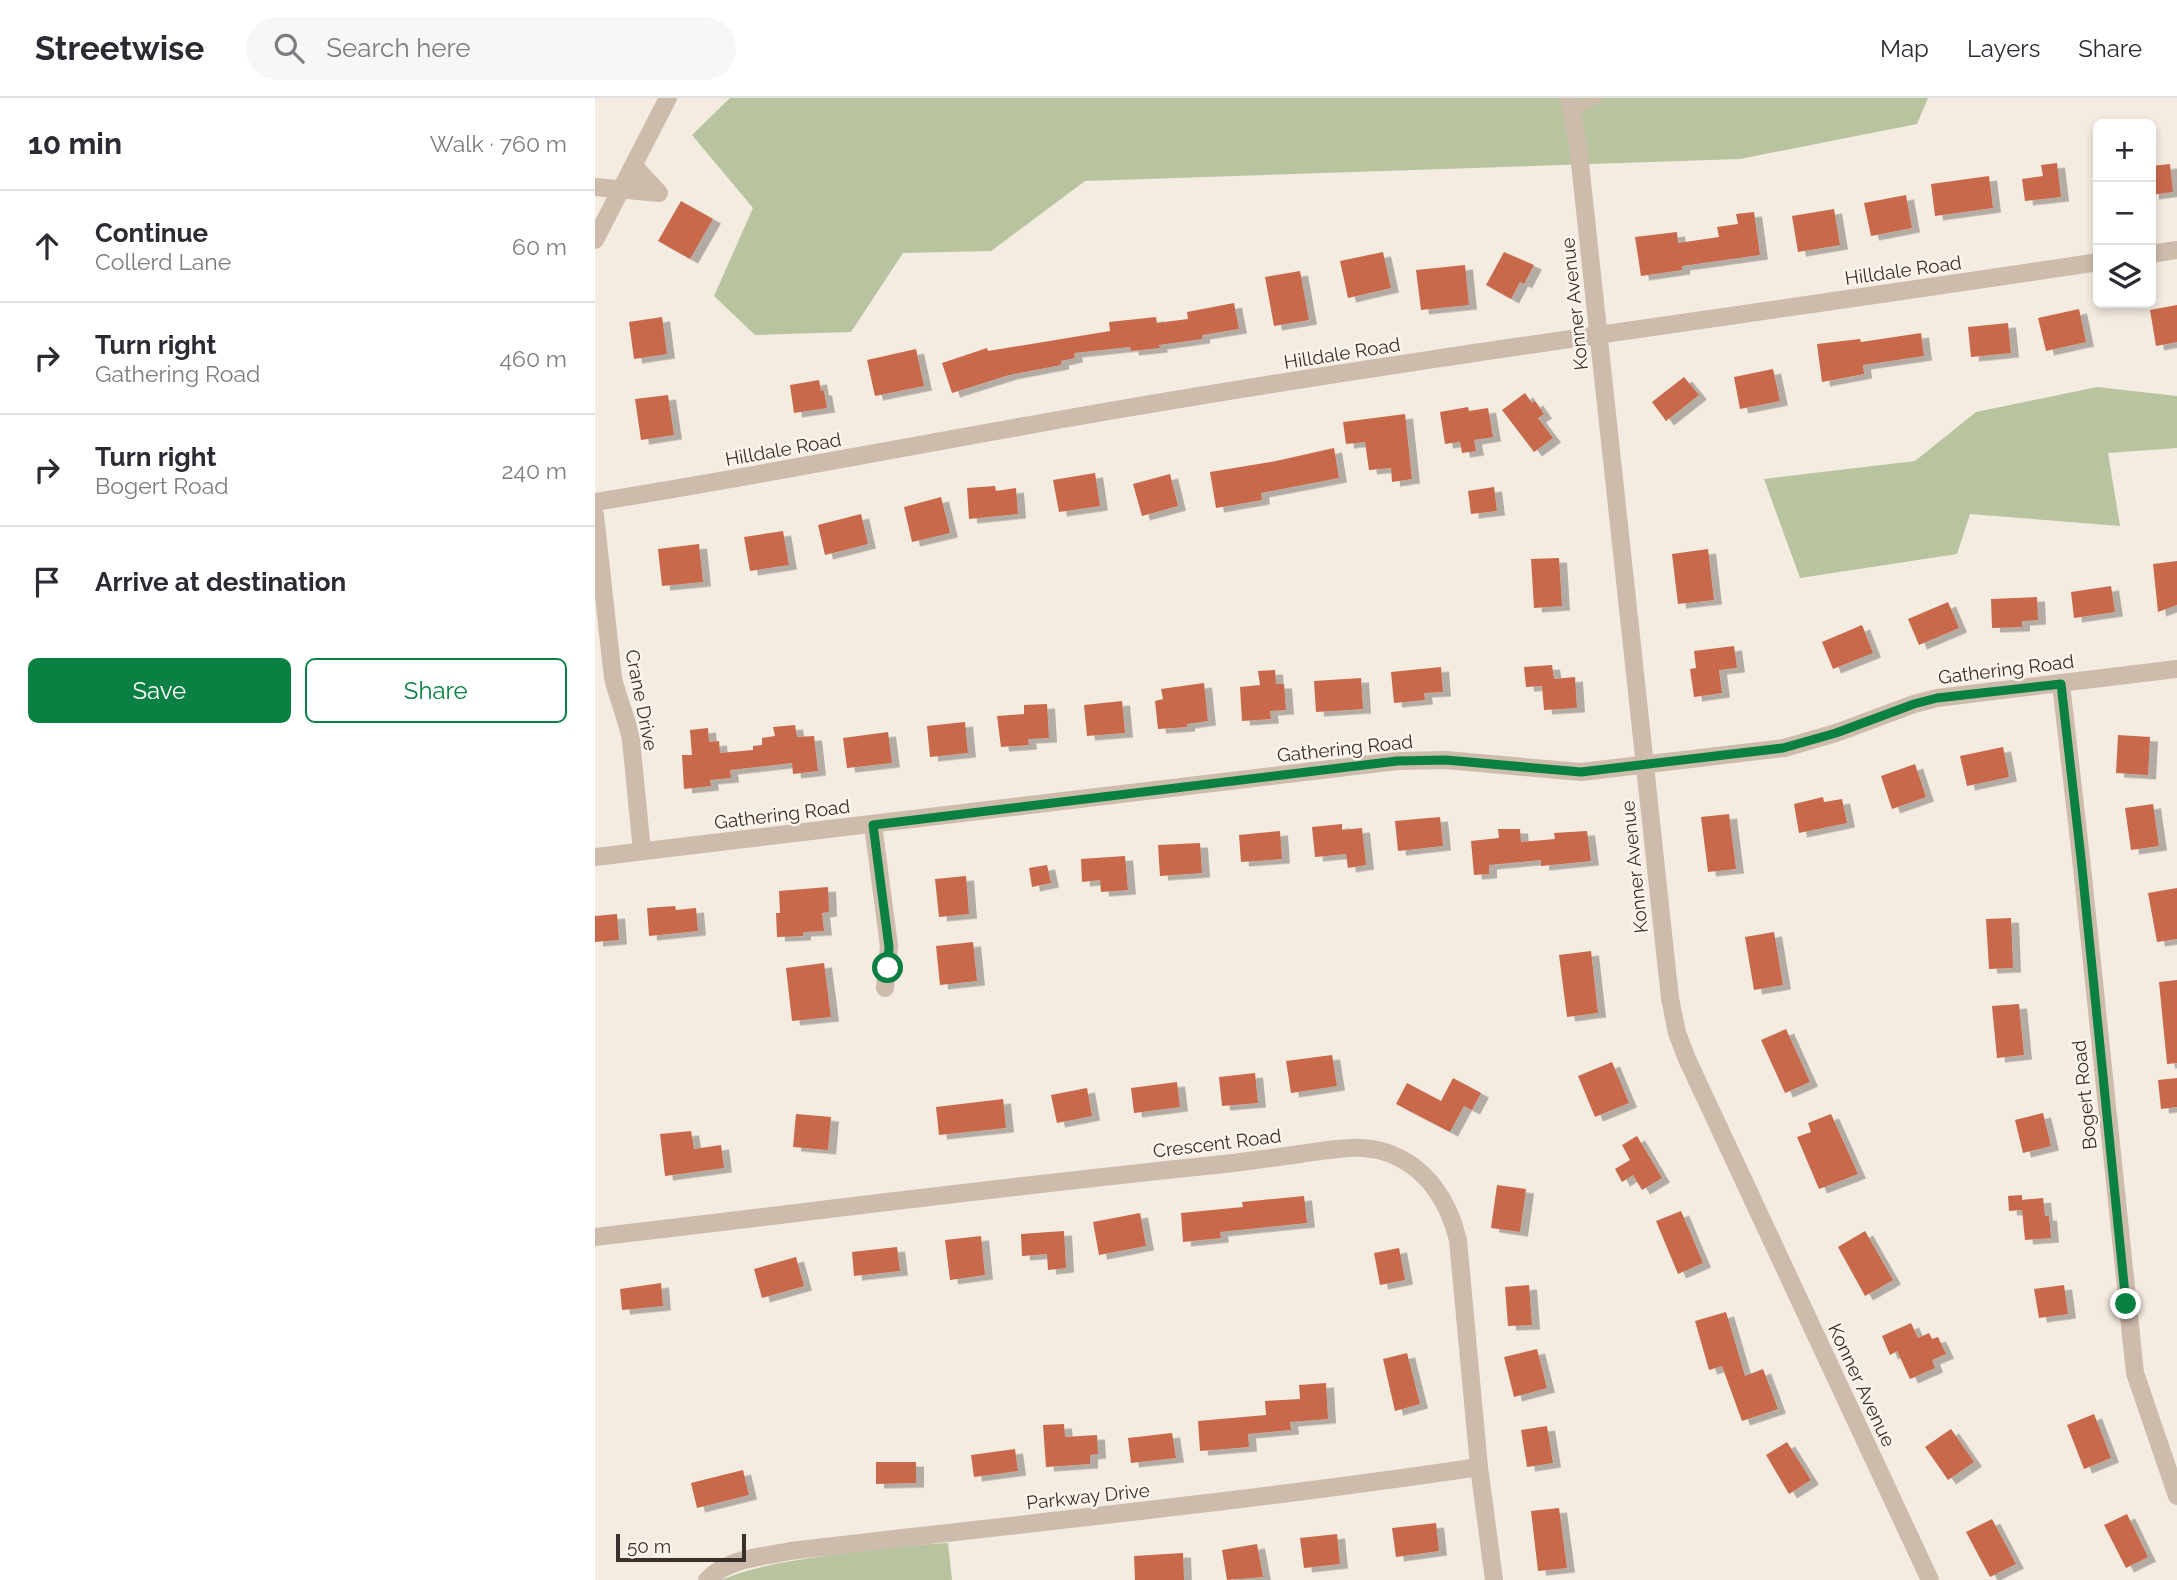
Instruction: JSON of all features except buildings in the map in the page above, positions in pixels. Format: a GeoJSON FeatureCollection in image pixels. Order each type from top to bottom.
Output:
{"type":"FeatureCollection","features":[{"type":"Feature","properties":{"kind":"street"},"geometry":{"type":"LineString","coordinates":[[595,240],[668,98]]}},
{"type":"Feature","properties":{"kind":"street","name":"Konner Avenue"},"geometry":{"type":"LineString","coordinates":[[1571,104],[1626,581],[1670,998],[1677,1033],[1930,1580]]}},
{"type":"Feature","properties":{"kind":"street"},"geometry":{"type":"LineString","coordinates":[[595,187],[659,193],[634,166]]}},
{"type":"Feature","properties":{"kind":"street"},"geometry":{"type":"LineString","coordinates":[[2156,253],[2177,250]]}},
{"type":"Feature","properties":{"kind":"street","name":"Hilldale Road"},"geometry":{"type":"LineString","coordinates":[[595,502],[1116,410],[2093,263]]}},
{"type":"Feature","properties":{"kind":"street","name":"Crane Drive"},"geometry":{"type":"LineString","coordinates":[[595,515],[614,678],[629,730],[642,851]]}},
{"type":"Feature","properties":{"kind":"street","name":"Gathering Road"},"geometry":{"type":"LineString","coordinates":[[595,857],[1397,761],[1446,760],[1581,772],[1783,748],[1937,698],[2177,669]]}},
{"type":"Feature","properties":{"kind":"street","name":"Bogert Road"},"geometry":{"type":"LineString","coordinates":[[2061,684],[2135,1373],[2177,1496]]}},
{"type":"Feature","properties":{"kind":"street"},"geometry":{"type":"LineString","coordinates":[[873,825],[889,947],[885,988]]}},
{"type":"Feature","properties":{"kind":"street","name":"Crescent Road"},"geometry":{"type":"LineString","coordinates":[[595,1237],[1343,1148],[1367,1148],[1390,1154],[1411,1165],[1429,1180],[1446,1204],[1458,1240],[1479,1467],[1494,1580]]}},
{"type":"Feature","properties":{"kind":"street","name":"Parkway Drive"},"geometry":{"type":"LineString","coordinates":[[707,1580],[736,1562],[790,1552],[1168,1509],[1479,1467]]}},
{"type":"Feature","properties":{"kind":"lane"},"geometry":{"type":"LineString","coordinates":[[1571,104],[1598,98]]}},
{"type":"Feature","properties":{"kind":"green space"},"geometry":{"type":"Polygon","coordinates":[[[730,98],[1928,98],[1917,124],[1740,159],[1085,181],[991,251],[903,253],[851,332],[755,335],[714,296],[753,208],[692,135],[730,98]]]}},
{"type":"Feature","properties":{"kind":"green space"},"geometry":{"type":"Polygon","coordinates":[[[2097,387],[2177,396],[2177,448],[2108,453],[2120,526],[1970,514],[1957,554],[1800,578],[1764,479],[1915,461],[1976,412],[2097,387]]]}},
{"type":"Feature","properties":{"kind":"green space"},"geometry":{"type":"Polygon","coordinates":[[[948,1543],[952,1580],[721,1580],[759,1568],[799,1560],[948,1543]]]}},
{"type":"Feature","properties":{"kind":"route"},"geometry":{"type":"LineString","coordinates":[[888,968],[889,947],[873,825],[1397,761],[1446,760],[1581,772],[1783,748],[1937,698],[2061,684],[2126,1304]]}}]}
